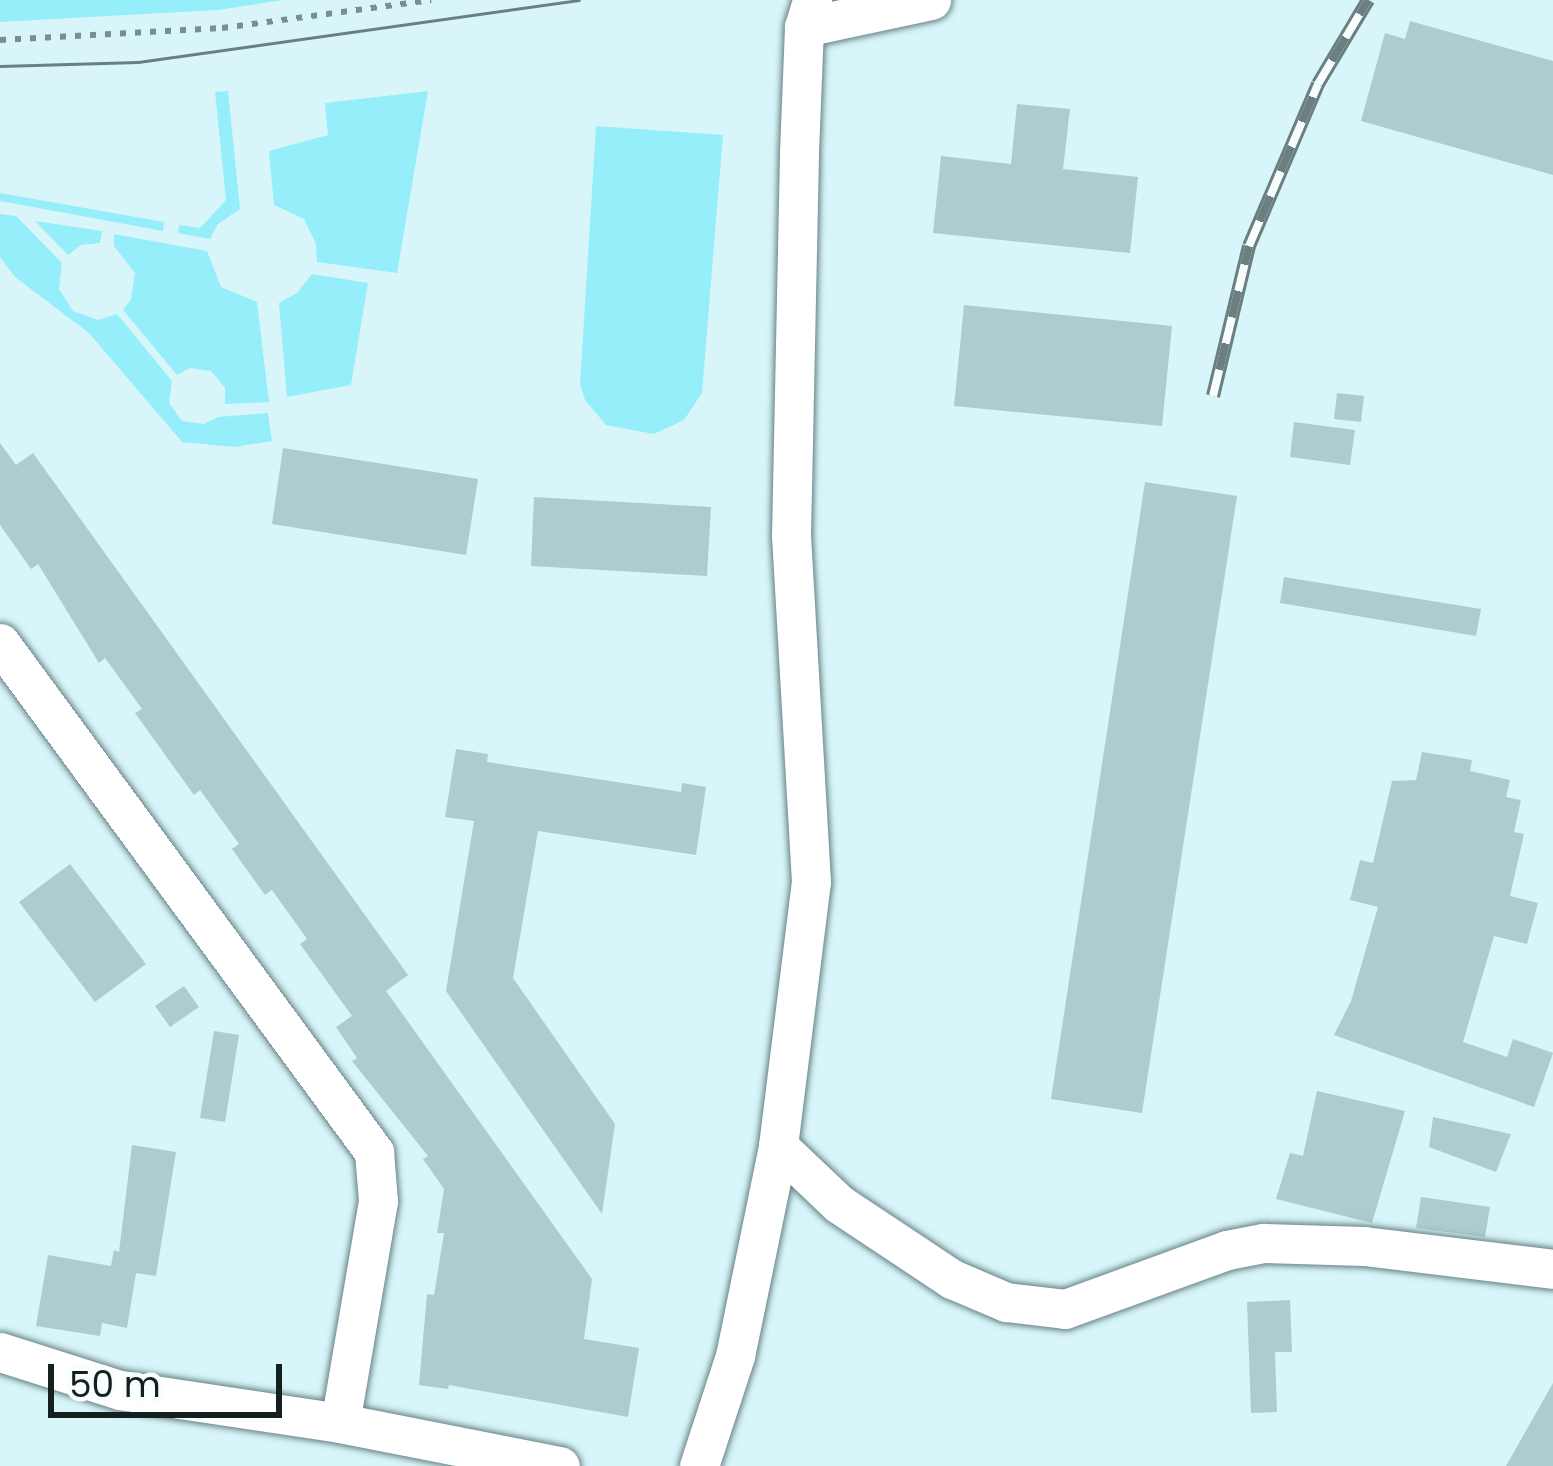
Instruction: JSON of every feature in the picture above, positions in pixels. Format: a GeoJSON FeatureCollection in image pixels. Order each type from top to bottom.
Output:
{"type":"FeatureCollection","features":[{"type":"Feature","properties":{"kind":"street"},"geometry":{"type":"LineString","coordinates":[[699,1466],[735,1355],[778,1145],[811,882],[790,536],[808,14],[931,0]]}},
{"type":"Feature","properties":{"kind":"street"},"geometry":{"type":"LineString","coordinates":[[0,643],[374,1152],[378,1201],[340,1423]]}},
{"type":"Feature","properties":{"kind":"street"},"geometry":{"type":"LineString","coordinates":[[778,1145],[838,1204],[952,1279],[1006,1302],[1065,1309],[1227,1250],[1264,1243],[1364,1246],[1553,1269]]}},
{"type":"Feature","properties":{"kind":"street"},"geometry":{"type":"LineString","coordinates":[[0,1352],[121,1390],[340,1423],[560,1466]]}},
{"type":"Feature","properties":{"kind":"path"},"geometry":{"type":"LineString","coordinates":[[0,40],[223,28],[431,0]]}},
{"type":"Feature","properties":{"kind":"shaded area"},"geometry":{"type":"Polygon","coordinates":[[[0,0],[284,0],[218,10],[0,22],[0,0]]]}},
{"type":"Feature","properties":{"kind":"shaded area"},"geometry":{"type":"Polygon","coordinates":[[[228,91],[240,209],[218,224],[210,239],[178,233],[179,225],[200,228],[226,200],[215,92],[228,91]]]}},
{"type":"Feature","properties":{"kind":"shaded area"},"geometry":{"type":"Polygon","coordinates":[[[428,91],[397,273],[317,262],[316,244],[304,219],[274,205],[269,151],[328,135],[325,103],[428,91]]]}},
{"type":"Feature","properties":{"kind":"shaded area"},"geometry":{"type":"Polygon","coordinates":[[[596,126],[723,135],[702,393],[684,420],[654,434],[606,425],[585,400],[580,384],[596,126]]]}},
{"type":"Feature","properties":{"kind":"shaded area"},"geometry":{"type":"Polygon","coordinates":[[[0,193],[164,222],[163,231],[0,201],[0,193]]]}},
{"type":"Feature","properties":{"kind":"shaded area"},"geometry":{"type":"Polygon","coordinates":[[[0,214],[16,216],[62,263],[59,289],[73,311],[98,320],[117,314],[172,381],[169,403],[182,421],[204,424],[218,417],[268,413],[272,441],[235,447],[182,442],[89,333],[15,277],[0,257],[0,214]]]}},
{"type":"Feature","properties":{"kind":"shaded area"},"geometry":{"type":"Polygon","coordinates":[[[35,221],[102,231],[100,243],[81,245],[68,255],[35,221]]]}},
{"type":"Feature","properties":{"kind":"shaded area"},"geometry":{"type":"Polygon","coordinates":[[[114,234],[207,251],[221,287],[257,302],[269,402],[225,404],[225,388],[211,371],[190,368],[177,375],[123,310],[131,299],[135,273],[114,246],[114,234]]]}},
{"type":"Feature","properties":{"kind":"shaded area"},"geometry":{"type":"Polygon","coordinates":[[[312,274],[368,283],[351,385],[287,397],[279,303],[297,293],[312,274]]]}},
{"type":"Feature","properties":{"kind":"building"},"geometry":{"type":"Polygon","coordinates":[[[1410,21],[1553,61],[1553,175],[1361,121],[1385,33],[1405,39],[1410,21]]]}},
{"type":"Feature","properties":{"kind":"building"},"geometry":{"type":"Polygon","coordinates":[[[1017,104],[1070,109],[1063,169],[1138,177],[1130,253],[933,233],[941,156],[1011,164],[1017,104]]]}},
{"type":"Feature","properties":{"kind":"building"},"geometry":{"type":"Polygon","coordinates":[[[964,305],[1172,326],[1162,426],[954,406],[964,305]]]}},
{"type":"Feature","properties":{"kind":"building"},"geometry":{"type":"Polygon","coordinates":[[[1337,393],[1364,396],[1361,422],[1334,419],[1337,393]]]}},
{"type":"Feature","properties":{"kind":"building"},"geometry":{"type":"Polygon","coordinates":[[[1294,422],[1355,430],[1350,465],[1290,457],[1294,422]]]}},
{"type":"Feature","properties":{"kind":"building"},"geometry":{"type":"Polygon","coordinates":[[[0,443],[16,465],[33,453],[408,975],[386,991],[592,1279],[584,1339],[639,1348],[628,1417],[449,1385],[448,1389],[419,1385],[427,1294],[434,1295],[444,1233],[437,1233],[444,1189],[423,1159],[428,1156],[352,1061],[357,1058],[336,1027],[352,1016],[300,944],[307,939],[272,890],[265,895],[232,849],[239,844],[200,790],[194,795],[135,713],[142,709],[105,658],[99,663],[38,564],[31,569],[0,525],[0,443]]]}},
{"type":"Feature","properties":{"kind":"building"},"geometry":{"type":"Polygon","coordinates":[[[283,448],[478,479],[466,555],[272,524],[283,448]]]}},
{"type":"Feature","properties":{"kind":"building"},"geometry":{"type":"Polygon","coordinates":[[[1145,482],[1237,496],[1142,1113],[1051,1099],[1145,482]]]}},
{"type":"Feature","properties":{"kind":"building"},"geometry":{"type":"Polygon","coordinates":[[[534,497],[711,507],[707,576],[531,566],[534,497]]]}},
{"type":"Feature","properties":{"kind":"building"},"geometry":{"type":"Polygon","coordinates":[[[1284,577],[1481,609],[1476,636],[1280,603],[1284,577]]]}},
{"type":"Feature","properties":{"kind":"building"},"geometry":{"type":"Polygon","coordinates":[[[456,749],[488,754],[487,762],[681,792],[682,783],[706,787],[696,855],[538,831],[513,978],[615,1124],[602,1214],[446,991],[474,821],[445,817],[456,749]]]}},
{"type":"Feature","properties":{"kind":"building"},"geometry":{"type":"Polygon","coordinates":[[[1422,752],[1472,760],[1470,771],[1510,780],[1506,797],[1521,800],[1514,832],[1524,834],[1510,896],[1538,903],[1527,944],[1494,936],[1463,1042],[1507,1057],[1513,1039],[1553,1053],[1534,1107],[1334,1035],[1351,1001],[1378,907],[1350,900],[1360,860],[1373,863],[1392,781],[1416,780],[1422,752]]]}},
{"type":"Feature","properties":{"kind":"building"},"geometry":{"type":"Polygon","coordinates":[[[70,864],[146,964],[95,1002],[19,902],[70,864]]]}},
{"type":"Feature","properties":{"kind":"building"},"geometry":{"type":"Polygon","coordinates":[[[184,986],[199,1007],[170,1027],[155,1006],[184,986]]]}},
{"type":"Feature","properties":{"kind":"building"},"geometry":{"type":"Polygon","coordinates":[[[214,1031],[239,1035],[225,1122],[200,1118],[214,1031]]]}},
{"type":"Feature","properties":{"kind":"building"},"geometry":{"type":"Polygon","coordinates":[[[1317,1091],[1405,1111],[1372,1223],[1276,1199],[1290,1153],[1303,1156],[1317,1091]]]}},
{"type":"Feature","properties":{"kind":"building"},"geometry":{"type":"Polygon","coordinates":[[[1433,1117],[1511,1134],[1496,1172],[1429,1147],[1433,1117]]]}},
{"type":"Feature","properties":{"kind":"building"},"geometry":{"type":"Polygon","coordinates":[[[132,1145],[176,1152],[156,1276],[136,1273],[127,1328],[102,1323],[100,1336],[36,1326],[48,1255],[111,1266],[114,1250],[119,1252],[132,1145]]]}},
{"type":"Feature","properties":{"kind":"building"},"geometry":{"type":"Polygon","coordinates":[[[1421,1197],[1490,1207],[1485,1237],[1416,1228],[1421,1197]]]}},
{"type":"Feature","properties":{"kind":"building"},"geometry":{"type":"Polygon","coordinates":[[[1290,1300],[1292,1352],[1275,1352],[1277,1412],[1251,1413],[1247,1302],[1290,1300]]]}},
{"type":"Feature","properties":{"kind":"building"},"geometry":{"type":"Polygon","coordinates":[[[1553,1383],[1553,1466],[1506,1466],[1553,1383]]]}},
{"type":"Feature","properties":{"kind":"tram line"},"geometry":{"type":"LineString","coordinates":[[0,66],[138,62],[579,0]]}},
{"type":"Feature","properties":{"kind":"railway"},"geometry":{"type":"LineString","coordinates":[[1213,396],[1249,246],[1318,84],[1368,0]]}}]}
